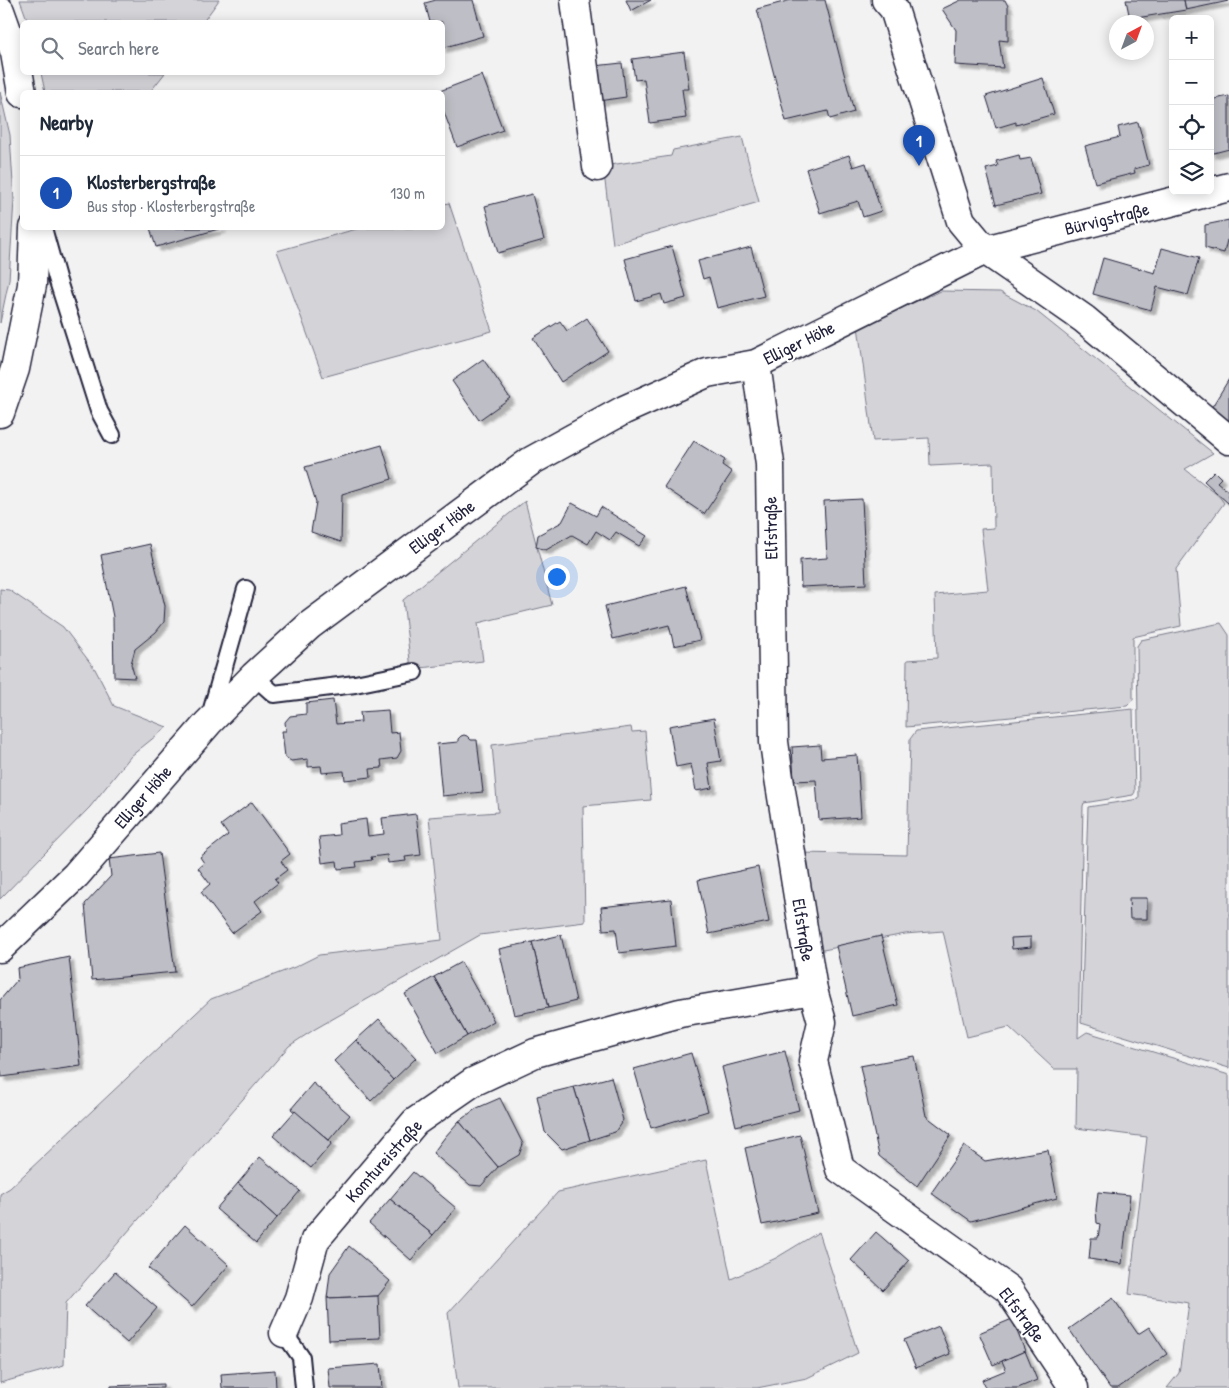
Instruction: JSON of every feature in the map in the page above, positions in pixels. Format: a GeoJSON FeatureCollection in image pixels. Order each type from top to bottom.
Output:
{"type":"FeatureCollection","features":[{"type":"Feature","properties":{"kind":"street"},"geometry":{"type":"LineString","coordinates":[[575,0],[598,167]]}},
{"type":"Feature","properties":{"kind":"street"},"geometry":{"type":"LineString","coordinates":[[886,0],[894,9],[961,221],[985,250],[1084,319],[1229,440]]}},
{"type":"Feature","properties":{"kind":"street"},"geometry":{"type":"LineString","coordinates":[[0,11],[15,53],[21,90]]}},
{"type":"Feature","properties":{"kind":"street","name":"Bürvigstraße"},"geometry":{"type":"LineString","coordinates":[[985,250],[1229,187]]}},
{"type":"Feature","properties":{"kind":"street"},"geometry":{"type":"LineString","coordinates":[[0,413],[15,369],[32,285],[34,230]]}},
{"type":"Feature","properties":{"kind":"street","name":"Elliger Höhe"},"geometry":{"type":"LineString","coordinates":[[0,948],[76,875],[208,723],[254,676],[310,625],[531,461],[624,410],[707,374],[756,364],[985,250]]}},
{"type":"Feature","properties":{"kind":"street","name":"Elfstraße"},"geometry":{"type":"LineString","coordinates":[[756,364],[770,464],[774,742],[813,990],[822,1022],[813,1061],[840,1169],[1008,1289],[1074,1388]]}},
{"type":"Feature","properties":{"kind":"street","name":"Komtureistraße"},"geometry":{"type":"LineString","coordinates":[[284,1333],[299,1298],[315,1240],[415,1122],[474,1082],[536,1053],[680,1013],[813,990]]}},
{"type":"Feature","properties":{"kind":"lane"},"geometry":{"type":"LineString","coordinates":[[45,230],[57,278],[99,411],[112,435]]}},
{"type":"Feature","properties":{"kind":"lane"},"geometry":{"type":"LineString","coordinates":[[208,723],[246,589]]}},
{"type":"Feature","properties":{"kind":"lane"},"geometry":{"type":"LineString","coordinates":[[254,676],[274,694],[355,684],[414,672]]}},
{"type":"Feature","properties":{"kind":"lane","name":"Komtureistraße"},"geometry":{"type":"LineString","coordinates":[[284,1333],[301,1357],[304,1388]]}},
{"type":"Feature","properties":{"kind":"shaded area"},"geometry":{"type":"Polygon","coordinates":[[[20,0],[219,0],[204,20],[27,20],[20,0]]]}},
{"type":"Feature","properties":{"kind":"shaded area"},"geometry":{"type":"Polygon","coordinates":[[[42,75],[163,75],[152,90],[45,90],[42,75]]]}},
{"type":"Feature","properties":{"kind":"shaded area"},"geometry":{"type":"Polygon","coordinates":[[[0,92],[10,135],[14,200],[9,280],[0,323],[0,92]]]}},
{"type":"Feature","properties":{"kind":"shaded area"},"geometry":{"type":"Polygon","coordinates":[[[742,137],[759,202],[613,244],[603,166],[671,156],[673,150],[742,137]]]}},
{"type":"Feature","properties":{"kind":"shaded area"},"geometry":{"type":"Polygon","coordinates":[[[449,203],[492,331],[323,377],[277,251],[353,230],[445,230],[445,204],[449,203]]]}},
{"type":"Feature","properties":{"kind":"shaded area"},"geometry":{"type":"Polygon","coordinates":[[[941,291],[1000,292],[1036,311],[1213,453],[1185,469],[1219,496],[1224,503],[1176,569],[1181,626],[1133,637],[1133,700],[1127,706],[906,727],[907,660],[937,658],[935,595],[988,590],[981,529],[994,528],[993,463],[930,466],[929,438],[873,441],[858,326],[941,291]]]}},
{"type":"Feature","properties":{"kind":"shaded area"},"geometry":{"type":"Polygon","coordinates":[[[525,501],[552,605],[478,623],[483,661],[411,669],[403,600],[525,501]]]}},
{"type":"Feature","properties":{"kind":"shaded area"},"geometry":{"type":"Polygon","coordinates":[[[0,589],[9,590],[63,627],[95,669],[114,706],[167,727],[131,756],[90,807],[0,899],[0,589]]]}},
{"type":"Feature","properties":{"kind":"shaded area"},"geometry":{"type":"Polygon","coordinates":[[[1221,623],[1229,635],[1229,1068],[1081,1023],[1088,807],[1139,799],[1137,646],[1141,640],[1221,623]]]}},
{"type":"Feature","properties":{"kind":"shaded area"},"geometry":{"type":"Polygon","coordinates":[[[1133,709],[1135,792],[1133,795],[1084,803],[1083,806],[1078,1038],[1087,1032],[1229,1075],[1229,1388],[1167,1388],[1179,1373],[1189,1303],[1129,1294],[1147,1137],[1076,1128],[1077,1069],[1054,1069],[1009,1027],[967,1037],[943,931],[905,934],[818,951],[800,853],[907,855],[910,739],[916,731],[1133,709]]]}},
{"type":"Feature","properties":{"kind":"shaded area"},"geometry":{"type":"Polygon","coordinates":[[[631,727],[632,732],[645,731],[651,800],[583,806],[585,922],[480,935],[315,1029],[289,1046],[66,1303],[64,1365],[0,1383],[0,1194],[10,1188],[211,999],[295,967],[319,955],[442,940],[429,817],[498,812],[492,745],[631,727]]]}},
{"type":"Feature","properties":{"kind":"shaded area"},"geometry":{"type":"Polygon","coordinates":[[[706,1160],[731,1279],[776,1258],[819,1232],[858,1353],[807,1378],[757,1388],[458,1388],[448,1313],[558,1192],[706,1160]]]}},
{"type":"Feature","properties":{"kind":"building"},"geometry":{"type":"Polygon","coordinates":[[[436,0],[473,0],[483,36],[445,47],[445,20],[429,20],[425,3],[436,0]]]}},
{"type":"Feature","properties":{"kind":"building"},"geometry":{"type":"Polygon","coordinates":[[[626,0],[651,0],[631,11],[626,0]]]}},
{"type":"Feature","properties":{"kind":"building"},"geometry":{"type":"Polygon","coordinates":[[[791,0],[825,0],[854,112],[830,119],[828,111],[786,121],[757,9],[791,0]]]}},
{"type":"Feature","properties":{"kind":"building"},"geometry":{"type":"Polygon","coordinates":[[[961,0],[1005,0],[1008,6],[1008,41],[999,40],[1003,68],[955,65],[956,30],[942,9],[961,0]]]}},
{"type":"Feature","properties":{"kind":"building"},"geometry":{"type":"Polygon","coordinates":[[[1126,0],[1184,0],[1186,10],[1154,15],[1129,15],[1126,0]]]}},
{"type":"Feature","properties":{"kind":"building"},"geometry":{"type":"Polygon","coordinates":[[[1184,0],[1229,0],[1229,1],[1186,10],[1184,0]]]}},
{"type":"Feature","properties":{"kind":"building"},"geometry":{"type":"Polygon","coordinates":[[[684,52],[689,89],[682,89],[686,118],[650,123],[644,79],[635,80],[632,59],[684,52]]]}},
{"type":"Feature","properties":{"kind":"building"},"geometry":{"type":"Polygon","coordinates":[[[622,63],[626,97],[598,101],[594,66],[622,63]]]}},
{"type":"Feature","properties":{"kind":"building"},"geometry":{"type":"Polygon","coordinates":[[[482,75],[503,130],[457,147],[445,115],[445,90],[442,90],[482,75]]]}},
{"type":"Feature","properties":{"kind":"building"},"geometry":{"type":"Polygon","coordinates":[[[1043,78],[1054,114],[1016,125],[1016,122],[996,128],[986,96],[1043,78]]]}},
{"type":"Feature","properties":{"kind":"building"},"geometry":{"type":"Polygon","coordinates":[[[1229,96],[1229,149],[1214,153],[1214,105],[1214,99],[1229,96]]]}},
{"type":"Feature","properties":{"kind":"building"},"geometry":{"type":"Polygon","coordinates":[[[1138,122],[1149,165],[1134,169],[1135,173],[1095,183],[1085,146],[1120,137],[1118,127],[1138,122]]]}},
{"type":"Feature","properties":{"kind":"building"},"geometry":{"type":"Polygon","coordinates":[[[849,155],[853,167],[866,163],[881,211],[863,217],[858,201],[820,213],[806,169],[849,155]]]}},
{"type":"Feature","properties":{"kind":"building"},"geometry":{"type":"Polygon","coordinates":[[[1019,155],[1020,160],[1031,158],[1041,194],[996,205],[986,169],[998,166],[996,161],[1019,155]]]}},
{"type":"Feature","properties":{"kind":"building"},"geometry":{"type":"Polygon","coordinates":[[[532,194],[544,240],[498,253],[485,206],[532,194]]]}},
{"type":"Feature","properties":{"kind":"building"},"geometry":{"type":"Polygon","coordinates":[[[1229,220],[1229,240],[1227,240],[1224,253],[1205,248],[1205,225],[1229,220]]]}},
{"type":"Feature","properties":{"kind":"building"},"geometry":{"type":"Polygon","coordinates":[[[151,230],[215,230],[156,247],[151,230]]]}},
{"type":"Feature","properties":{"kind":"building"},"geometry":{"type":"Polygon","coordinates":[[[672,246],[686,298],[664,304],[661,294],[636,301],[625,259],[672,246]]]}},
{"type":"Feature","properties":{"kind":"building"},"geometry":{"type":"Polygon","coordinates":[[[751,247],[764,296],[717,308],[709,277],[703,279],[698,261],[751,247]]]}},
{"type":"Feature","properties":{"kind":"building"},"geometry":{"type":"Polygon","coordinates":[[[1162,248],[1199,258],[1188,295],[1157,287],[1151,310],[1093,294],[1103,258],[1155,273],[1162,248]]]}},
{"type":"Feature","properties":{"kind":"building"},"geometry":{"type":"Polygon","coordinates":[[[587,318],[608,351],[561,382],[533,338],[560,321],[567,331],[587,318]]]}},
{"type":"Feature","properties":{"kind":"building"},"geometry":{"type":"Polygon","coordinates":[[[483,359],[510,398],[479,420],[452,381],[483,359]]]}},
{"type":"Feature","properties":{"kind":"building"},"geometry":{"type":"Polygon","coordinates":[[[1229,379],[1229,426],[1210,410],[1229,379]]]}},
{"type":"Feature","properties":{"kind":"building"},"geometry":{"type":"Polygon","coordinates":[[[694,441],[725,460],[722,465],[732,472],[704,514],[664,487],[694,441]]]}},
{"type":"Feature","properties":{"kind":"building"},"geometry":{"type":"Polygon","coordinates":[[[382,445],[392,479],[342,494],[341,542],[311,532],[316,502],[305,467],[382,445]]]}},
{"type":"Feature","properties":{"kind":"building"},"geometry":{"type":"Polygon","coordinates":[[[1214,471],[1221,478],[1217,482],[1229,492],[1229,504],[1204,481],[1214,471]]]}},
{"type":"Feature","properties":{"kind":"building"},"geometry":{"type":"Polygon","coordinates":[[[862,499],[866,584],[801,587],[800,560],[827,558],[824,501],[862,499]]]}},
{"type":"Feature","properties":{"kind":"building"},"geometry":{"type":"Polygon","coordinates":[[[572,503],[596,516],[601,507],[647,536],[639,546],[616,532],[610,540],[596,531],[588,544],[572,535],[546,550],[536,547],[538,535],[562,522],[572,503]]]}},
{"type":"Feature","properties":{"kind":"building"},"geometry":{"type":"Polygon","coordinates":[[[150,544],[165,606],[164,622],[156,632],[135,649],[131,664],[135,678],[114,677],[113,617],[101,555],[150,544]]]}},
{"type":"Feature","properties":{"kind":"building"},"geometry":{"type":"Polygon","coordinates":[[[686,586],[700,640],[674,646],[669,625],[613,639],[605,606],[686,586]]]}},
{"type":"Feature","properties":{"kind":"building"},"geometry":{"type":"Polygon","coordinates":[[[333,700],[336,724],[361,722],[360,712],[388,710],[390,733],[399,732],[401,751],[397,758],[381,760],[382,768],[370,769],[371,777],[345,780],[344,771],[322,773],[321,766],[308,767],[308,759],[291,761],[285,757],[282,731],[286,731],[285,722],[290,716],[306,714],[306,703],[333,700]]]}},
{"type":"Feature","properties":{"kind":"building"},"geometry":{"type":"Polygon","coordinates":[[[714,718],[721,761],[708,763],[712,788],[696,791],[691,764],[676,767],[669,726],[714,718]]]}},
{"type":"Feature","properties":{"kind":"building"},"geometry":{"type":"Polygon","coordinates":[[[464,735],[471,740],[477,740],[483,792],[442,796],[437,744],[458,742],[458,739],[464,735]]]}},
{"type":"Feature","properties":{"kind":"building"},"geometry":{"type":"Polygon","coordinates":[[[820,745],[821,758],[857,755],[861,817],[819,820],[816,780],[794,781],[792,747],[820,745]]]}},
{"type":"Feature","properties":{"kind":"building"},"geometry":{"type":"Polygon","coordinates":[[[252,802],[290,854],[281,861],[287,870],[275,879],[278,883],[255,901],[262,911],[232,933],[201,892],[210,884],[198,868],[204,863],[200,857],[228,835],[221,825],[252,802]]]}},
{"type":"Feature","properties":{"kind":"building"},"geometry":{"type":"Polygon","coordinates":[[[416,814],[421,855],[405,857],[406,861],[388,863],[387,855],[371,857],[372,860],[356,862],[357,867],[338,869],[337,861],[322,863],[319,837],[339,835],[338,823],[366,819],[368,836],[384,834],[382,818],[416,814]]]}},
{"type":"Feature","properties":{"kind":"building"},"geometry":{"type":"Polygon","coordinates":[[[159,853],[175,972],[92,980],[85,904],[111,876],[109,859],[159,853]]]}},
{"type":"Feature","properties":{"kind":"building"},"geometry":{"type":"Polygon","coordinates":[[[758,867],[769,922],[709,934],[698,880],[758,867]]]}},
{"type":"Feature","properties":{"kind":"building"},"geometry":{"type":"Polygon","coordinates":[[[1129,898],[1147,898],[1147,919],[1130,919],[1129,898]]]}},
{"type":"Feature","properties":{"kind":"building"},"geometry":{"type":"Polygon","coordinates":[[[671,899],[676,946],[619,953],[616,929],[603,930],[601,907],[671,899]]]}},
{"type":"Feature","properties":{"kind":"building"},"geometry":{"type":"Polygon","coordinates":[[[561,935],[576,1001],[548,1008],[532,942],[561,935]]]}},
{"type":"Feature","properties":{"kind":"building"},"geometry":{"type":"Polygon","coordinates":[[[881,936],[898,1005],[852,1016],[836,946],[881,936]]]}},
{"type":"Feature","properties":{"kind":"building"},"geometry":{"type":"Polygon","coordinates":[[[1031,937],[1031,947],[1012,949],[1011,938],[1031,937]]]}},
{"type":"Feature","properties":{"kind":"building"},"geometry":{"type":"Polygon","coordinates":[[[532,942],[548,1008],[514,1015],[499,949],[532,942]]]}},
{"type":"Feature","properties":{"kind":"building"},"geometry":{"type":"Polygon","coordinates":[[[69,957],[81,1066],[2,1077],[0,1067],[0,1000],[18,979],[17,968],[69,957]]]}},
{"type":"Feature","properties":{"kind":"building"},"geometry":{"type":"Polygon","coordinates":[[[461,962],[494,1021],[467,1036],[434,977],[461,962]]]}},
{"type":"Feature","properties":{"kind":"building"},"geometry":{"type":"Polygon","coordinates":[[[434,977],[467,1036],[438,1053],[405,994],[434,977]]]}},
{"type":"Feature","properties":{"kind":"building"},"geometry":{"type":"Polygon","coordinates":[[[379,1019],[416,1058],[393,1080],[356,1040],[379,1019]]]}},
{"type":"Feature","properties":{"kind":"building"},"geometry":{"type":"Polygon","coordinates":[[[356,1040],[393,1080],[371,1101],[334,1061],[356,1040]]]}},
{"type":"Feature","properties":{"kind":"building"},"geometry":{"type":"Polygon","coordinates":[[[785,1051],[799,1110],[736,1126],[722,1067],[785,1051]]]}},
{"type":"Feature","properties":{"kind":"building"},"geometry":{"type":"Polygon","coordinates":[[[691,1053],[708,1111],[651,1128],[634,1069],[691,1053]]]}},
{"type":"Feature","properties":{"kind":"building"},"geometry":{"type":"Polygon","coordinates":[[[914,1056],[926,1116],[951,1135],[917,1186],[879,1156],[860,1066],[914,1056]]]}},
{"type":"Feature","properties":{"kind":"building"},"geometry":{"type":"Polygon","coordinates":[[[611,1077],[623,1120],[615,1132],[590,1140],[574,1087],[611,1077]]]}},
{"type":"Feature","properties":{"kind":"building"},"geometry":{"type":"Polygon","coordinates":[[[313,1083],[350,1115],[329,1140],[291,1109],[313,1083]]]}},
{"type":"Feature","properties":{"kind":"building"},"geometry":{"type":"Polygon","coordinates":[[[574,1087],[590,1140],[562,1149],[545,1132],[537,1096],[574,1087]]]}},
{"type":"Feature","properties":{"kind":"building"},"geometry":{"type":"Polygon","coordinates":[[[500,1098],[523,1144],[519,1155],[498,1167],[459,1121],[477,1108],[500,1098]]]}},
{"type":"Feature","properties":{"kind":"building"},"geometry":{"type":"Polygon","coordinates":[[[295,1111],[332,1143],[311,1168],[273,1136],[295,1111]]]}},
{"type":"Feature","properties":{"kind":"building"},"geometry":{"type":"Polygon","coordinates":[[[459,1121],[498,1167],[481,1186],[470,1185],[433,1153],[459,1121]]]}},
{"type":"Feature","properties":{"kind":"building"},"geometry":{"type":"Polygon","coordinates":[[[800,1135],[818,1213],[762,1225],[745,1148],[800,1135]]]}},
{"type":"Feature","properties":{"kind":"building"},"geometry":{"type":"Polygon","coordinates":[[[964,1146],[985,1161],[1048,1150],[1057,1198],[971,1221],[931,1193],[964,1146]]]}},
{"type":"Feature","properties":{"kind":"building"},"geometry":{"type":"Polygon","coordinates":[[[260,1157],[300,1191],[277,1218],[238,1183],[260,1157]]]}},
{"type":"Feature","properties":{"kind":"building"},"geometry":{"type":"Polygon","coordinates":[[[413,1172],[456,1208],[433,1235],[390,1199],[413,1172]]]}},
{"type":"Feature","properties":{"kind":"building"},"geometry":{"type":"Polygon","coordinates":[[[238,1183],[277,1218],[256,1243],[216,1209],[238,1183]]]}},
{"type":"Feature","properties":{"kind":"building"},"geometry":{"type":"Polygon","coordinates":[[[1098,1192],[1130,1195],[1122,1264],[1089,1259],[1091,1238],[1098,1238],[1100,1224],[1097,1223],[1096,1210],[1098,1192]]]}},
{"type":"Feature","properties":{"kind":"building"},"geometry":{"type":"Polygon","coordinates":[[[390,1199],[433,1235],[411,1260],[369,1223],[390,1199]]]}},
{"type":"Feature","properties":{"kind":"building"},"geometry":{"type":"Polygon","coordinates":[[[185,1225],[229,1265],[192,1307],[148,1268],[185,1225]]]}},
{"type":"Feature","properties":{"kind":"building"},"geometry":{"type":"Polygon","coordinates":[[[876,1232],[909,1261],[883,1290],[851,1260],[876,1232]]]}},
{"type":"Feature","properties":{"kind":"building"},"geometry":{"type":"Polygon","coordinates":[[[349,1246],[390,1281],[378,1296],[327,1298],[330,1273],[349,1246]]]}},
{"type":"Feature","properties":{"kind":"building"},"geometry":{"type":"Polygon","coordinates":[[[115,1272],[157,1308],[127,1343],[85,1306],[115,1272]]]}},
{"type":"Feature","properties":{"kind":"building"},"geometry":{"type":"Polygon","coordinates":[[[378,1296],[380,1338],[329,1340],[327,1298],[378,1296]]]}},
{"type":"Feature","properties":{"kind":"building"},"geometry":{"type":"Polygon","coordinates":[[[1113,1298],[1138,1334],[1149,1327],[1167,1354],[1118,1388],[1110,1388],[1069,1329],[1113,1298]]]}},
{"type":"Feature","properties":{"kind":"building"},"geometry":{"type":"Polygon","coordinates":[[[1012,1319],[1025,1351],[993,1365],[979,1333],[1012,1319]]]}},
{"type":"Feature","properties":{"kind":"building"},"geometry":{"type":"Polygon","coordinates":[[[939,1326],[950,1354],[916,1368],[904,1340],[939,1326]]]}},
{"type":"Feature","properties":{"kind":"building"},"geometry":{"type":"Polygon","coordinates":[[[1025,1351],[1037,1380],[1018,1388],[985,1388],[982,1380],[1006,1370],[1002,1361],[1025,1351]]]}},
{"type":"Feature","properties":{"kind":"building"},"geometry":{"type":"Polygon","coordinates":[[[380,1364],[382,1388],[330,1388],[328,1368],[380,1364]]]}},
{"type":"Feature","properties":{"kind":"building"},"geometry":{"type":"Polygon","coordinates":[[[275,1370],[276,1388],[222,1388],[221,1374],[275,1370]]]}},
{"type":"Feature","properties":{"kind":"building"},"geometry":{"type":"Polygon","coordinates":[[[163,1384],[163,1388],[111,1388],[111,1386],[163,1384]]]}},
{"type":"Feature","properties":{"kind":"place","name":"Klosterbergstraße"},"geometry":{"type":"Point","coordinates":[919,166]}}]}
